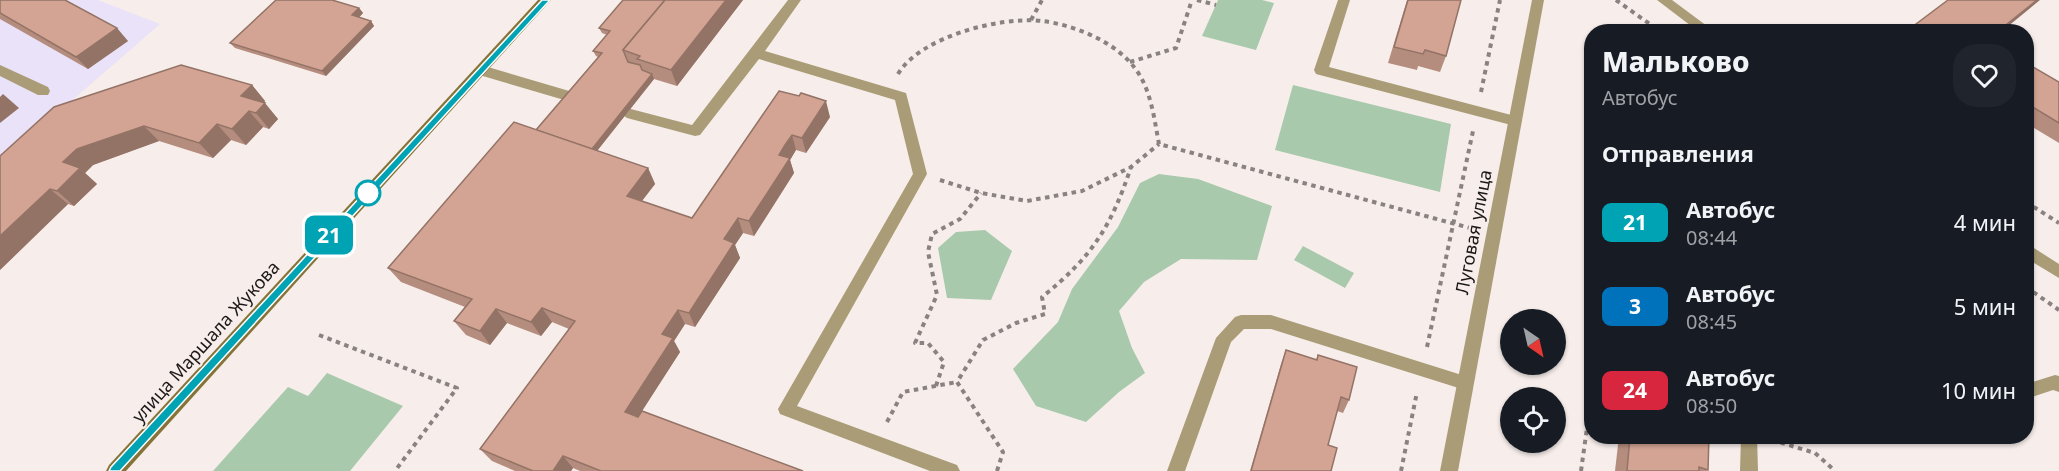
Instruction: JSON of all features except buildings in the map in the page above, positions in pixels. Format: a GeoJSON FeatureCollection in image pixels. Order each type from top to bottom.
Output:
{"type":"FeatureCollection","features":[{"type":"Feature","properties":{"kind":"main road","name":"улица Маршала Жукова"},"geometry":{"type":"LineString","coordinates":[[116,471],[545,0]]}},
{"type":"Feature","properties":{"kind":"street"},"geometry":{"type":"LineString","coordinates":[[627,113],[694,131],[795,0]]}},
{"type":"Feature","properties":{"kind":"street"},"geometry":{"type":"LineString","coordinates":[[1344,0],[1321,70],[1515,121]]}},
{"type":"Feature","properties":{"kind":"street","name":"Луговая улица"},"geometry":{"type":"LineString","coordinates":[[1449,471],[1538,0]]}},
{"type":"Feature","properties":{"kind":"street"},"geometry":{"type":"LineString","coordinates":[[1663,0],[1698,24]]}},
{"type":"Feature","properties":{"kind":"street"},"geometry":{"type":"LineString","coordinates":[[756,53],[901,98],[920,174],[786,409],[951,471]]}},
{"type":"Feature","properties":{"kind":"street"},"geometry":{"type":"LineString","coordinates":[[0,70],[43,91]]}},
{"type":"Feature","properties":{"kind":"street"},"geometry":{"type":"LineString","coordinates":[[481,70],[571,97]]}},
{"type":"Feature","properties":{"kind":"street"},"geometry":{"type":"LineString","coordinates":[[2034,255],[2059,272]]}},
{"type":"Feature","properties":{"kind":"street"},"geometry":{"type":"LineString","coordinates":[[1176,471],[1224,338],[1241,322],[1271,322],[1466,383]]}},
{"type":"Feature","properties":{"kind":"street"},"geometry":{"type":"LineString","coordinates":[[2034,390],[2058,382]]}},
{"type":"Feature","properties":{"kind":"street"},"geometry":{"type":"LineString","coordinates":[[1749,444],[1749,471]]}},
{"type":"Feature","properties":{"kind":"path"},"geometry":{"type":"LineString","coordinates":[[1031,20],[1042,0]]}},
{"type":"Feature","properties":{"kind":"path"},"geometry":{"type":"LineString","coordinates":[[1130,62],[1176,48],[1192,0]]}},
{"type":"Feature","properties":{"kind":"path"},"geometry":{"type":"LineString","coordinates":[[1197,0],[1216,5]]}},
{"type":"Feature","properties":{"kind":"path"},"geometry":{"type":"LineString","coordinates":[[1401,471],[1500,0]]}},
{"type":"Feature","properties":{"kind":"path"},"geometry":{"type":"LineString","coordinates":[[1616,0],[1650,24]]}},
{"type":"Feature","properties":{"kind":"path"},"geometry":{"type":"LineString","coordinates":[[886,93],[908,59],[937,43],[976,28],[1031,20],[1070,27],[1107,44],[1130,62],[1150,98],[1159,144]]}},
{"type":"Feature","properties":{"kind":"path"},"geometry":{"type":"LineString","coordinates":[[920,174],[981,193],[1027,201],[1082,191],[1131,167],[1159,144]]}},
{"type":"Feature","properties":{"kind":"path"},"geometry":{"type":"LineString","coordinates":[[1159,144],[1494,234]]}},
{"type":"Feature","properties":{"kind":"path"},"geometry":{"type":"LineString","coordinates":[[876,443],[903,392],[957,382],[982,339],[1016,323],[1045,314],[1042,297],[1067,278],[1102,239],[1119,202],[1131,167]]}},
{"type":"Feature","properties":{"kind":"path"},"geometry":{"type":"LineString","coordinates":[[936,386],[944,362],[928,344],[915,343],[937,295],[928,252],[932,234],[960,219],[981,193]]}},
{"type":"Feature","properties":{"kind":"path"},"geometry":{"type":"LineString","coordinates":[[2034,207],[2059,224]]}},
{"type":"Feature","properties":{"kind":"path"},"geometry":{"type":"LineString","coordinates":[[2034,293],[2059,310]]}},
{"type":"Feature","properties":{"kind":"path"},"geometry":{"type":"LineString","coordinates":[[319,335],[457,388],[395,471]]}},
{"type":"Feature","properties":{"kind":"path"},"geometry":{"type":"LineString","coordinates":[[957,382],[1003,452],[997,471]]}},
{"type":"Feature","properties":{"kind":"path"},"geometry":{"type":"LineString","coordinates":[[1581,471],[1585,444]]}},
{"type":"Feature","properties":{"kind":"path"},"geometry":{"type":"LineString","coordinates":[[1785,444],[1815,453],[1834,471]]}},
{"type":"Feature","properties":{"kind":"shaded area"},"geometry":{"type":"Polygon","coordinates":[[[0,0],[98,0],[160,24],[0,163],[0,0]]]}},
{"type":"Feature","properties":{"kind":"green space"},"geometry":{"type":"Polygon","coordinates":[[[1218,0],[1262,0],[1274,3],[1256,50],[1202,36],[1218,0]]]}},
{"type":"Feature","properties":{"kind":"green space"},"geometry":{"type":"Polygon","coordinates":[[[1293,85],[1451,124],[1440,192],[1275,150],[1293,85]]]}},
{"type":"Feature","properties":{"kind":"green space"},"geometry":{"type":"Polygon","coordinates":[[[1159,174],[1198,179],[1272,206],[1257,260],[1181,259],[1144,282],[1119,311],[1132,348],[1145,373],[1119,392],[1086,422],[1036,406],[1013,369],[1058,322],[1072,289],[1118,227],[1140,183],[1159,174]]]}},
{"type":"Feature","properties":{"kind":"green space"},"geometry":{"type":"Polygon","coordinates":[[[985,230],[1012,251],[991,300],[947,298],[938,248],[956,232],[985,230]]]}},
{"type":"Feature","properties":{"kind":"green space"},"geometry":{"type":"Polygon","coordinates":[[[1303,246],[1354,273],[1345,288],[1294,260],[1303,246]]]}},
{"type":"Feature","properties":{"kind":"green space"},"geometry":{"type":"Polygon","coordinates":[[[327,373],[403,406],[350,471],[213,471],[288,387],[308,396],[327,373]]]}},
{"type":"Feature","properties":{"kind":"bus line","name":"21"},"geometry":{"type":"LineString","coordinates":[[115,471],[545,0]]}}]}
